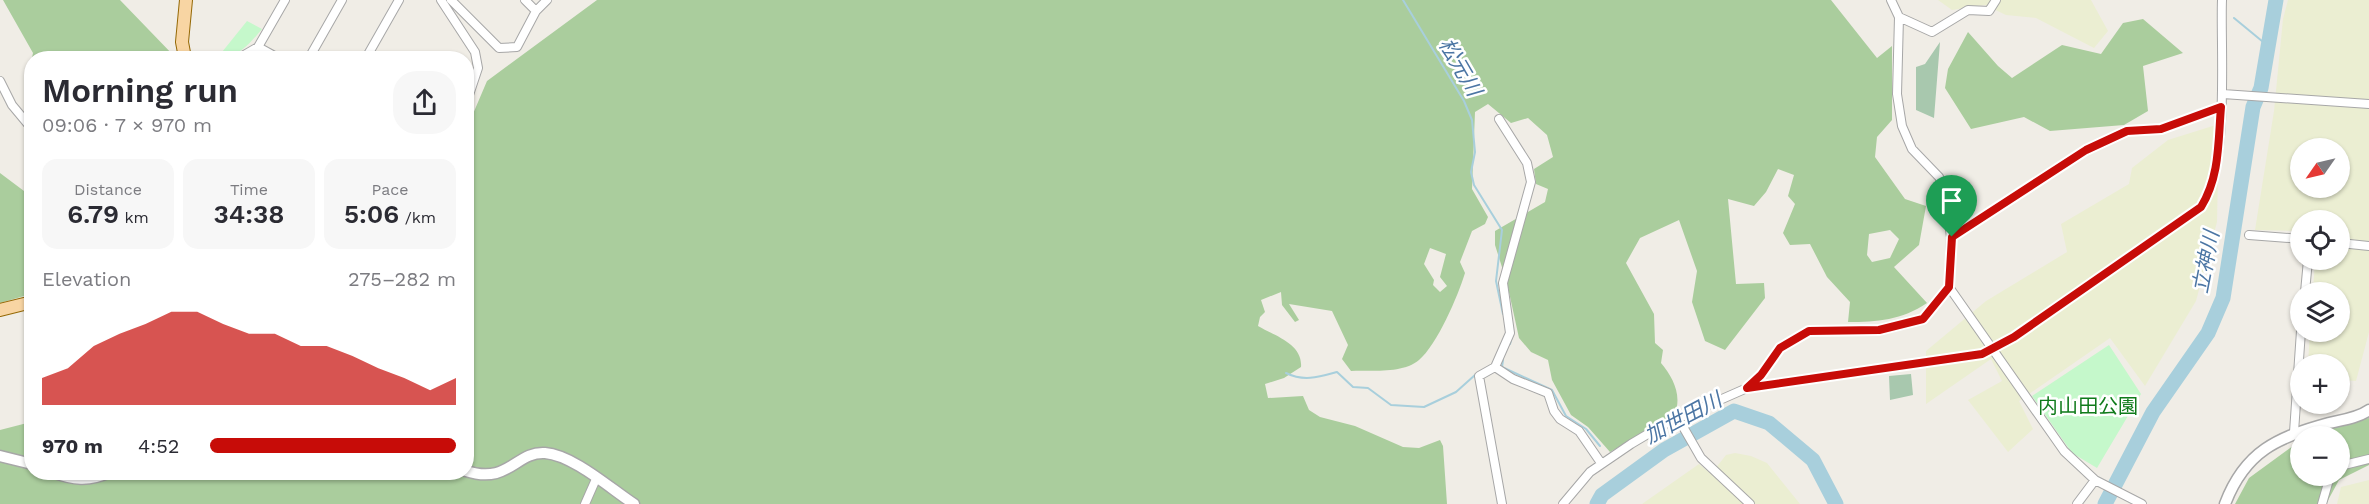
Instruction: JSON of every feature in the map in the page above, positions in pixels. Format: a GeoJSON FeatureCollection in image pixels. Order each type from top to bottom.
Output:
{"type":"FeatureCollection","features":[{"type":"Feature","properties":{"kind":"main road"},"geometry":{"type":"LineString","coordinates":[[184,51],[182,42],[186,0]]}},
{"type":"Feature","properties":{"kind":"main road"},"geometry":{"type":"LineString","coordinates":[[0,310],[24,304]]}},
{"type":"Feature","properties":{"kind":"street"},"geometry":{"type":"LineString","coordinates":[[313,51],[342,0]]}},
{"type":"Feature","properties":{"kind":"street"},"geometry":{"type":"LineString","coordinates":[[370,51],[399,0]]}},
{"type":"Feature","properties":{"kind":"street"},"geometry":{"type":"LineString","coordinates":[[441,0],[475,52],[478,68],[474,80]]}},
{"type":"Feature","properties":{"kind":"street"},"geometry":{"type":"LineString","coordinates":[[451,0],[499,48],[517,47],[536,11],[547,0]]}},
{"type":"Feature","properties":{"kind":"street"},"geometry":{"type":"LineString","coordinates":[[525,0],[536,11]]}},
{"type":"Feature","properties":{"kind":"street"},"geometry":{"type":"LineString","coordinates":[[1747,388],[1761,375],[1780,348],[1809,331],[1879,330],[1923,319],[1949,287],[1952,237],[1944,187],[1939,177],[1912,149],[1902,126],[1897,94],[1899,17],[1892,0]]}},
{"type":"Feature","properties":{"kind":"street"},"geometry":{"type":"LineString","coordinates":[[1899,17],[1932,32],[1968,10],[1989,11],[1996,0]]}},
{"type":"Feature","properties":{"kind":"street"},"geometry":{"type":"LineString","coordinates":[[1563,504],[1601,463],[1679,420],[1747,388],[1982,354],[1992,350],[2201,207],[2211,191],[2216,174],[2223,94],[2222,0]]}},
{"type":"Feature","properties":{"kind":"street"},"geometry":{"type":"LineString","coordinates":[[251,51],[258,47],[282,1]]}},
{"type":"Feature","properties":{"kind":"street"},"geometry":{"type":"LineString","coordinates":[[258,47],[265,51]]}},
{"type":"Feature","properties":{"kind":"street"},"geometry":{"type":"LineString","coordinates":[[0,81],[12,105],[24,119]]}},
{"type":"Feature","properties":{"kind":"street"},"geometry":{"type":"LineString","coordinates":[[2223,94],[2369,104]]}},
{"type":"Feature","properties":{"kind":"street"},"geometry":{"type":"LineString","coordinates":[[1952,237],[2086,150],[2127,131],[2161,129],[2221,107]]}},
{"type":"Feature","properties":{"kind":"street"},"geometry":{"type":"LineString","coordinates":[[1499,119],[1527,163],[1531,182],[1503,283],[1510,333],[1495,367],[1479,376],[1502,504]]}},
{"type":"Feature","properties":{"kind":"street"},"geometry":{"type":"LineString","coordinates":[[2249,235],[2290,238]]}},
{"type":"Feature","properties":{"kind":"street"},"geometry":{"type":"LineString","coordinates":[[2350,244],[2369,246]]}},
{"type":"Feature","properties":{"kind":"street"},"geometry":{"type":"LineString","coordinates":[[1949,287],[2064,451],[2099,482],[2142,504]]}},
{"type":"Feature","properties":{"kind":"street"},"geometry":{"type":"LineString","coordinates":[[2294,426],[2300,342]]}},
{"type":"Feature","properties":{"kind":"street"},"geometry":{"type":"LineString","coordinates":[[1495,367],[1513,379],[1548,393],[1554,411],[1579,431],[1601,463]]}},
{"type":"Feature","properties":{"kind":"street"},"geometry":{"type":"LineString","coordinates":[[2314,426],[2369,410]]}},
{"type":"Feature","properties":{"kind":"street"},"geometry":{"type":"LineString","coordinates":[[1679,420],[1700,457],[1750,504]]}},
{"type":"Feature","properties":{"kind":"street"},"geometry":{"type":"LineString","coordinates":[[2225,504],[2232,485],[2250,460],[2290,435]]}},
{"type":"Feature","properties":{"kind":"street"},"geometry":{"type":"LineString","coordinates":[[474,472],[496,474],[509,470],[527,456],[545,453],[569,461],[634,504]]}},
{"type":"Feature","properties":{"kind":"street"},"geometry":{"type":"LineString","coordinates":[[0,456],[24,463]]}},
{"type":"Feature","properties":{"kind":"street"},"geometry":{"type":"LineString","coordinates":[[2350,464],[2369,459]]}},
{"type":"Feature","properties":{"kind":"street"},"geometry":{"type":"LineString","coordinates":[[585,504],[596,479]]}},
{"type":"Feature","properties":{"kind":"street"},"geometry":{"type":"LineString","coordinates":[[2077,504],[2099,482]]}},
{"type":"Feature","properties":{"kind":"street"},"geometry":{"type":"LineString","coordinates":[[2322,504],[2327,486]]}},
{"type":"Feature","properties":{"kind":"green space"},"geometry":{"type":"Polygon","coordinates":[[[3,0],[120,0],[169,51],[32,51],[3,0]]]}},
{"type":"Feature","properties":{"kind":"green space"},"geometry":{"type":"Polygon","coordinates":[[[597,0],[1831,0],[1877,58],[1892,46],[1892,120],[1877,137],[1875,157],[1905,199],[1926,206],[1919,245],[1894,267],[1927,303],[1918,309],[1889,319],[1848,322],[1850,302],[1827,277],[1810,244],[1790,245],[1783,233],[1795,204],[1788,196],[1794,175],[1778,169],[1766,192],[1754,206],[1728,199],[1736,284],[1764,283],[1765,298],[1725,350],[1705,341],[1692,302],[1697,271],[1679,220],[1640,238],[1626,263],[1654,314],[1655,343],[1663,350],[1661,363],[1675,388],[1677,408],[1674,415],[1610,452],[1588,427],[1571,415],[1552,380],[1548,360],[1531,352],[1519,338],[1507,283],[1495,245],[1495,231],[1545,202],[1548,189],[1536,184],[1534,169],[1553,157],[1547,135],[1528,118],[1511,123],[1488,104],[1475,112],[1472,189],[1488,217],[1485,224],[1472,231],[1460,262],[1465,273],[1457,294],[1440,332],[1419,360],[1396,369],[1351,371],[1342,359],[1348,345],[1332,311],[1289,304],[1299,320],[1295,322],[1282,305],[1281,292],[1261,300],[1265,312],[1260,317],[1258,326],[1287,342],[1298,352],[1300,359],[1301,367],[1284,378],[1265,384],[1268,398],[1303,396],[1309,410],[1320,417],[1355,426],[1403,447],[1419,448],[1440,440],[1443,446],[1447,504],[0,504],[0,430],[24,424],[24,480],[474,480],[474,112],[487,81],[597,0]],[[1890,230],[1869,234],[1867,255],[1872,262],[1890,258],[1899,239],[1890,230]],[[1430,248],[1424,264],[1434,280],[1433,285],[1440,292],[1447,286],[1440,277],[1446,254],[1430,248]]]}},
{"type":"Feature","properties":{"kind":"green space"},"geometry":{"type":"Polygon","coordinates":[[[1938,0],[2091,0],[2108,31],[2094,48],[2036,18],[2006,15],[1985,5],[1952,10],[1938,0]]]}},
{"type":"Feature","properties":{"kind":"green space"},"geometry":{"type":"Polygon","coordinates":[[[2288,0],[2369,0],[2369,332],[2356,381],[2350,381],[2350,354],[2309,354],[2309,342],[2350,342],[2350,282],[2314,282],[2314,270],[2350,270],[2350,210],[2290,210],[2290,231],[2255,230],[2274,111],[2283,19],[2288,0]]]}},
{"type":"Feature","properties":{"kind":"green space"},"geometry":{"type":"Polygon","coordinates":[[[2143,19],[2183,53],[2143,66],[2148,111],[2124,125],[2050,131],[2024,117],[1971,129],[1945,88],[1948,69],[1968,32],[1998,66],[2012,78],[2062,45],[2101,54],[2123,23],[2143,19]]]}},
{"type":"Feature","properties":{"kind":"green space"},"geometry":{"type":"Polygon","coordinates":[[[247,21],[262,29],[240,51],[223,51],[247,21]]]}},
{"type":"Feature","properties":{"kind":"green space"},"geometry":{"type":"Polygon","coordinates":[[[1940,42],[1934,118],[1916,110],[1916,67],[1925,64],[1940,42]]]}},
{"type":"Feature","properties":{"kind":"green space"},"geometry":{"type":"Polygon","coordinates":[[[2219,124],[2217,222],[2196,301],[2145,386],[2110,338],[2019,401],[2033,429],[2008,452],[1968,400],[2002,381],[1991,359],[1926,404],[1926,351],[1986,301],[2067,252],[2061,224],[2129,184],[2132,168],[2168,140],[2219,124]]]}},
{"type":"Feature","properties":{"kind":"green space"},"geometry":{"type":"Polygon","coordinates":[[[0,173],[24,191],[24,296],[0,303],[0,173]]]}},
{"type":"Feature","properties":{"kind":"green space","name":"内山田公園"},"geometry":{"type":"Polygon","coordinates":[[[2109,345],[2141,394],[2097,468],[2072,453],[2032,396],[2109,345]]]}},
{"type":"Feature","properties":{"kind":"green space"},"geometry":{"type":"Polygon","coordinates":[[[1911,374],[1913,395],[1890,400],[1889,376],[1911,374]]]}},
{"type":"Feature","properties":{"kind":"green space"},"geometry":{"type":"Polygon","coordinates":[[[2369,418],[2369,465],[2350,474],[2350,426],[2336,426],[2369,418]]]}},
{"type":"Feature","properties":{"kind":"green space"},"geometry":{"type":"Polygon","coordinates":[[[2290,448],[2290,486],[2336,486],[2326,504],[2235,504],[2249,478],[2290,448]]]}},
{"type":"Feature","properties":{"kind":"green space"},"geometry":{"type":"Polygon","coordinates":[[[1735,453],[1751,456],[1767,463],[1800,504],[1642,504],[1699,464],[1711,474],[1726,455],[1735,453]]]}},
{"type":"Feature","properties":{"kind":"green space"},"geometry":{"type":"Polygon","coordinates":[[[2369,480],[2369,504],[2337,504],[2341,487],[2369,480]]]}},
{"type":"Feature","properties":{"kind":"waterway","name":"松元川"},"geometry":{"type":"LineString","coordinates":[[1403,0],[1464,101],[1472,120],[1475,152],[1471,172],[1474,185],[1502,230],[1496,281],[1503,314]]}},
{"type":"Feature","properties":{"kind":"waterway","name":"立神川"},"geometry":{"type":"LineString","coordinates":[[2105,504],[2153,412],[2208,333],[2223,298],[2253,107],[2261,88],[2276,0]]}},
{"type":"Feature","properties":{"kind":"waterway"},"geometry":{"type":"LineString","coordinates":[[2234,18],[2268,46]]}},
{"type":"Feature","properties":{"kind":"waterway","name":"松元川"},"geometry":{"type":"LineString","coordinates":[[1510,344],[1513,333]]}},
{"type":"Feature","properties":{"kind":"waterway","name":"松元川"},"geometry":{"type":"LineString","coordinates":[[1503,360],[1502,367],[1552,390],[1566,416],[1586,429],[1600,446]]}},
{"type":"Feature","properties":{"kind":"waterway"},"geometry":{"type":"LineString","coordinates":[[1286,373],[1305,378],[1337,372],[1353,387],[1368,388],[1391,405],[1424,407],[1456,392],[1475,375]]}},
{"type":"Feature","properties":{"kind":"waterway","name":"加世田川"},"geometry":{"type":"LineString","coordinates":[[1597,504],[1602,495],[1664,450],[1734,411],[1769,423],[1813,460],[1836,504]]}},
{"type":"Feature","properties":{"kind":"route"},"geometry":{"type":"LineString","coordinates":[[2221,107],[2216,174],[2211,191],[2201,207],[2014,337],[1982,354],[1747,388],[1761,375],[1780,348],[1809,331],[1824,328],[1879,330],[1923,319],[1949,287],[1947,279],[1952,237],[2086,150],[2127,131],[2161,129],[2221,107]]}}]}
